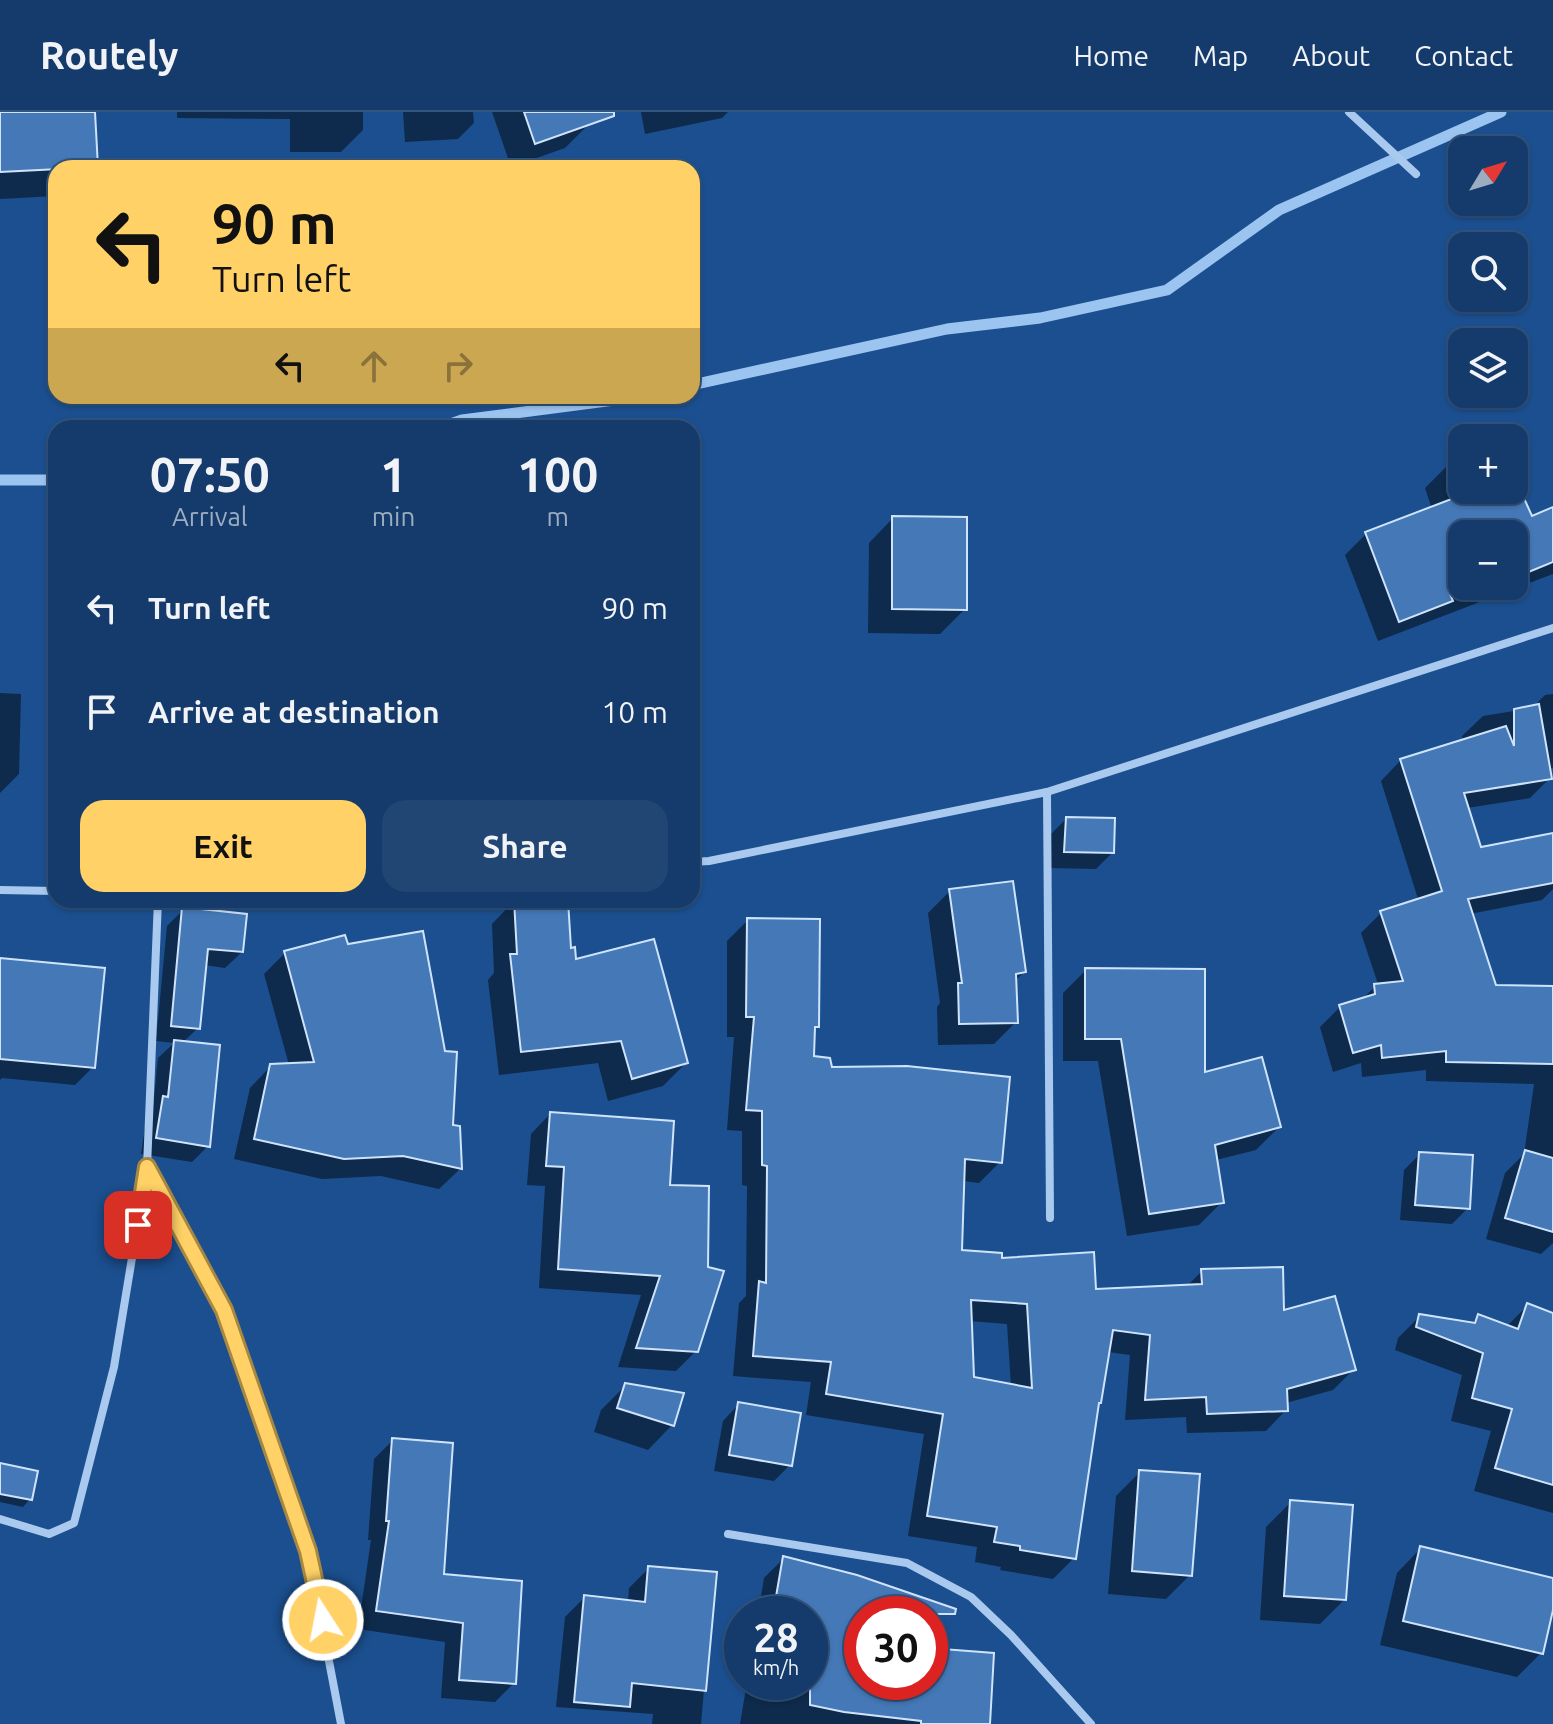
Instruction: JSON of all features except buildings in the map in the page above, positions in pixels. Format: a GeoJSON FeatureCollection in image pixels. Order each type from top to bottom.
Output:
{"type":"FeatureCollection","features":[{"type":"Feature","properties":{"kind":"street"},"geometry":{"type":"LineString","coordinates":[[1349,112],[1416,174]]}},
{"type":"Feature","properties":{"kind":"street"},"geometry":{"type":"LineString","coordinates":[[700,862],[1047,792],[1553,628]]}},
{"type":"Feature","properties":{"kind":"street"},"geometry":{"type":"LineString","coordinates":[[1047,792],[1050,1218]]}},
{"type":"Feature","properties":{"kind":"street"},"geometry":{"type":"LineString","coordinates":[[0,890],[48,891]]}},
{"type":"Feature","properties":{"kind":"street"},"geometry":{"type":"LineString","coordinates":[[0,1519],[49,1534],[74,1523],[114,1367],[147,1167],[158,908]]}},
{"type":"Feature","properties":{"kind":"street"},"geometry":{"type":"LineString","coordinates":[[147,1167],[224,1310],[245,1370],[308,1551],[341,1724]]}},
{"type":"Feature","properties":{"kind":"street"},"geometry":{"type":"LineString","coordinates":[[728,1534],[907,1563],[920,1569],[971,1597],[1011,1635],[1091,1724]]}},
{"type":"Feature","properties":{"kind":"waterway"},"geometry":{"type":"LineString","coordinates":[[700,383],[947,329],[1040,318],[1167,290],[1279,210],[1501,112]]}},
{"type":"Feature","properties":{"kind":"waterway"},"geometry":{"type":"LineString","coordinates":[[462,420],[584,404]]}},
{"type":"Feature","properties":{"kind":"waterway"},"geometry":{"type":"LineString","coordinates":[[0,480],[48,480]]}},
{"type":"Feature","properties":{"kind":"route"},"geometry":{"type":"LineString","coordinates":[[138,1225],[147,1167],[224,1310],[308,1551],[323,1620]]}}]}
